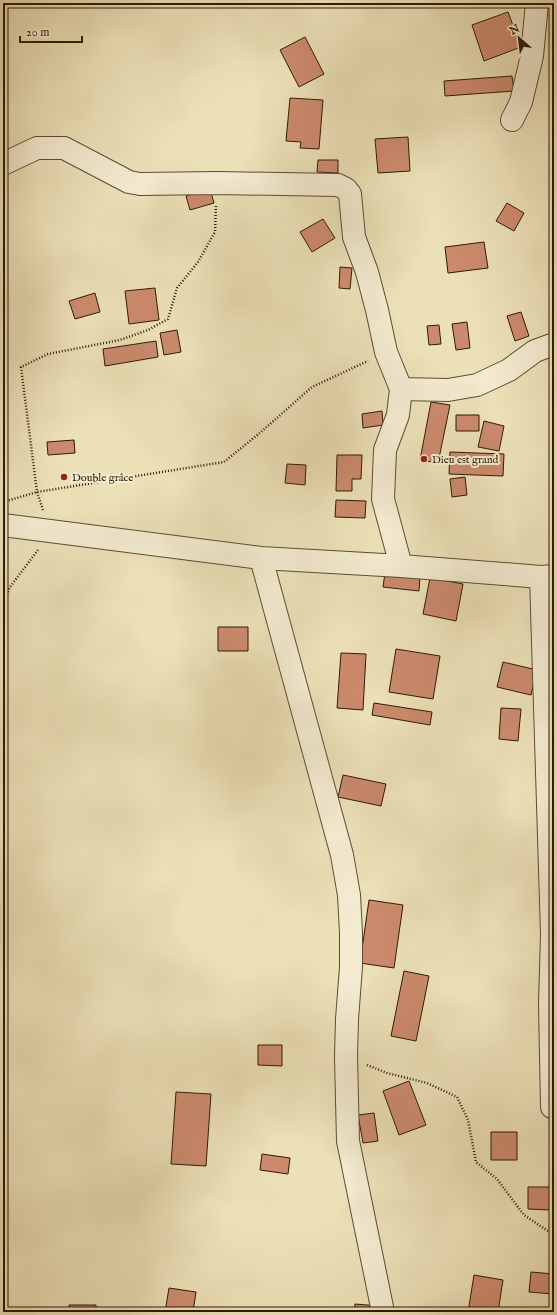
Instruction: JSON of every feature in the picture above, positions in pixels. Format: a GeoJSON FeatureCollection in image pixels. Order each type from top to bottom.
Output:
{"type":"FeatureCollection","features":[{"type":"Feature","properties":{"kind":"street"},"geometry":{"type":"LineString","coordinates":[[512,120],[520,102],[532,56],[537,3]]}},
{"type":"Feature","properties":{"kind":"street"},"geometry":{"type":"LineString","coordinates":[[3,164],[37,148],[64,148],[129,182],[140,184],[218,182],[338,185],[346,189],[350,194],[354,237],[367,272],[386,352],[401,389],[398,415],[385,450],[383,499],[401,566]]}},
{"type":"Feature","properties":{"kind":"street"},"geometry":{"type":"LineString","coordinates":[[401,389],[448,390],[477,385],[509,370],[534,352],[554,344]]}},
{"type":"Feature","properties":{"kind":"street"},"geometry":{"type":"LineString","coordinates":[[3,525],[261,558],[547,576],[552,926],[550,1004],[552,1107]]}},
{"type":"Feature","properties":{"kind":"street"},"geometry":{"type":"LineString","coordinates":[[261,558],[342,855],[349,895],[351,968],[346,1057],[348,1141],[384,1312]]}},
{"type":"Feature","properties":{"kind":"path"},"geometry":{"type":"LineString","coordinates":[[3,603],[10,588],[34,556],[50,531],[37,492],[21,367],[48,354],[120,340],[148,330],[168,319],[177,288],[198,262],[215,232],[218,182]]}},
{"type":"Feature","properties":{"kind":"path"},"geometry":{"type":"LineString","coordinates":[[3,502],[37,492],[224,462],[312,387],[386,352]]}},
{"type":"Feature","properties":{"kind":"path"},"geometry":{"type":"LineString","coordinates":[[346,1057],[387,1073],[427,1083],[457,1097],[468,1120],[476,1162],[497,1179],[524,1215],[554,1235]]}},
{"type":"Feature","properties":{"kind":"building"},"geometry":{"type":"Polygon","coordinates":[[[508,12],[521,47],[484,61],[472,25],[508,12]]]}},
{"type":"Feature","properties":{"kind":"building"},"geometry":{"type":"Polygon","coordinates":[[[305,37],[324,74],[299,87],[280,50],[305,37]]]}},
{"type":"Feature","properties":{"kind":"building"},"geometry":{"type":"Polygon","coordinates":[[[512,76],[514,91],[445,96],[444,81],[512,76]]]}},
{"type":"Feature","properties":{"kind":"building"},"geometry":{"type":"Polygon","coordinates":[[[290,98],[323,100],[319,149],[300,148],[301,142],[286,141],[290,98]]]}},
{"type":"Feature","properties":{"kind":"building"},"geometry":{"type":"Polygon","coordinates":[[[408,137],[410,171],[378,173],[375,139],[408,137]]]}},
{"type":"Feature","properties":{"kind":"building"},"geometry":{"type":"Polygon","coordinates":[[[318,160],[338,160],[338,173],[317,172],[318,160]]]}},
{"type":"Feature","properties":{"kind":"building"},"geometry":{"type":"Polygon","coordinates":[[[210,189],[214,203],[190,210],[186,196],[210,189]]]}},
{"type":"Feature","properties":{"kind":"building"},"geometry":{"type":"Polygon","coordinates":[[[507,203],[524,213],[514,231],[496,221],[507,203]]]}},
{"type":"Feature","properties":{"kind":"building"},"geometry":{"type":"Polygon","coordinates":[[[323,219],[335,238],[312,252],[300,232],[323,219]]]}},
{"type":"Feature","properties":{"kind":"building"},"geometry":{"type":"Polygon","coordinates":[[[484,242],[488,268],[448,273],[445,247],[484,242]]]}},
{"type":"Feature","properties":{"kind":"building"},"geometry":{"type":"Polygon","coordinates":[[[340,267],[352,268],[350,289],[339,288],[340,267]]]}},
{"type":"Feature","properties":{"kind":"building"},"geometry":{"type":"Polygon","coordinates":[[[155,288],[159,320],[129,324],[125,291],[155,288]]]}},
{"type":"Feature","properties":{"kind":"building"},"geometry":{"type":"Polygon","coordinates":[[[95,293],[100,312],[75,319],[69,301],[95,293]]]}},
{"type":"Feature","properties":{"kind":"building"},"geometry":{"type":"Polygon","coordinates":[[[521,312],[529,336],[515,341],[507,316],[521,312]]]}},
{"type":"Feature","properties":{"kind":"building"},"geometry":{"type":"Polygon","coordinates":[[[467,322],[470,348],[456,350],[452,324],[467,322]]]}},
{"type":"Feature","properties":{"kind":"building"},"geometry":{"type":"Polygon","coordinates":[[[439,325],[441,344],[429,345],[427,326],[439,325]]]}},
{"type":"Feature","properties":{"kind":"building"},"geometry":{"type":"Polygon","coordinates":[[[177,330],[181,352],[164,355],[160,333],[177,330]]]}},
{"type":"Feature","properties":{"kind":"building"},"geometry":{"type":"Polygon","coordinates":[[[156,341],[158,357],[105,366],[103,349],[156,341]]]}},
{"type":"Feature","properties":{"kind":"building"},"geometry":{"type":"Polygon","coordinates":[[[431,402],[450,405],[438,463],[420,460],[431,402]]]}},
{"type":"Feature","properties":{"kind":"building"},"geometry":{"type":"Polygon","coordinates":[[[382,411],[383,425],[363,428],[362,414],[382,411]]]}},
{"type":"Feature","properties":{"kind":"building"},"geometry":{"type":"Polygon","coordinates":[[[456,415],[479,415],[479,431],[456,431],[456,415]]]}},
{"type":"Feature","properties":{"kind":"building"},"geometry":{"type":"Polygon","coordinates":[[[484,421],[504,426],[499,451],[478,447],[484,421]]]}},
{"type":"Feature","properties":{"kind":"building"},"geometry":{"type":"Polygon","coordinates":[[[74,440],[75,453],[48,455],[47,442],[74,440]]]}},
{"type":"Feature","properties":{"kind":"building"},"geometry":{"type":"Polygon","coordinates":[[[450,452],[504,454],[503,476],[449,474],[450,452]]]}},
{"type":"Feature","properties":{"kind":"building"},"geometry":{"type":"Polygon","coordinates":[[[337,455],[362,455],[361,479],[352,479],[352,491],[336,491],[337,455]]]}},
{"type":"Feature","properties":{"kind":"building"},"geometry":{"type":"Polygon","coordinates":[[[287,464],[306,465],[305,485],[285,483],[287,464]]]}},
{"type":"Feature","properties":{"kind":"building"},"geometry":{"type":"Polygon","coordinates":[[[465,477],[467,495],[452,497],[450,479],[465,477]]]}},
{"type":"Feature","properties":{"kind":"building"},"geometry":{"type":"Polygon","coordinates":[[[336,500],[366,501],[365,518],[335,517],[336,500]]]}},
{"type":"Feature","properties":{"kind":"building"},"geometry":{"type":"Polygon","coordinates":[[[385,573],[420,577],[419,591],[383,587],[385,573]]]}},
{"type":"Feature","properties":{"kind":"building"},"geometry":{"type":"Polygon","coordinates":[[[430,578],[463,584],[456,621],[423,614],[430,578]]]}},
{"type":"Feature","properties":{"kind":"building"},"geometry":{"type":"Polygon","coordinates":[[[218,627],[248,627],[248,651],[218,651],[218,627]]]}},
{"type":"Feature","properties":{"kind":"building"},"geometry":{"type":"Polygon","coordinates":[[[396,649],[440,656],[433,699],[389,692],[396,649]]]}},
{"type":"Feature","properties":{"kind":"building"},"geometry":{"type":"Polygon","coordinates":[[[341,653],[366,654],[363,710],[337,708],[341,653]]]}},
{"type":"Feature","properties":{"kind":"building"},"geometry":{"type":"Polygon","coordinates":[[[503,662],[537,670],[531,695],[497,687],[503,662]]]}},
{"type":"Feature","properties":{"kind":"building"},"geometry":{"type":"Polygon","coordinates":[[[374,703],[432,712],[430,725],[372,715],[374,703]]]}},
{"type":"Feature","properties":{"kind":"building"},"geometry":{"type":"Polygon","coordinates":[[[501,708],[521,709],[518,741],[499,739],[501,708]]]}},
{"type":"Feature","properties":{"kind":"building"},"geometry":{"type":"Polygon","coordinates":[[[343,775],[386,784],[381,806],[338,797],[343,775]]]}},
{"type":"Feature","properties":{"kind":"building"},"geometry":{"type":"Polygon","coordinates":[[[369,900],[403,905],[394,968],[360,963],[369,900]]]}},
{"type":"Feature","properties":{"kind":"building"},"geometry":{"type":"Polygon","coordinates":[[[404,971],[429,976],[416,1041],[391,1036],[404,971]]]}},
{"type":"Feature","properties":{"kind":"building"},"geometry":{"type":"Polygon","coordinates":[[[258,1045],[282,1045],[282,1066],[258,1065],[258,1045]]]}},
{"type":"Feature","properties":{"kind":"building"},"geometry":{"type":"Polygon","coordinates":[[[409,1081],[426,1125],[399,1135],[383,1091],[409,1081]]]}},
{"type":"Feature","properties":{"kind":"building"},"geometry":{"type":"Polygon","coordinates":[[[176,1092],[211,1094],[206,1166],[171,1164],[176,1092]]]}},
{"type":"Feature","properties":{"kind":"building"},"geometry":{"type":"Polygon","coordinates":[[[374,1113],[378,1141],[363,1143],[358,1115],[374,1113]]]}},
{"type":"Feature","properties":{"kind":"building"},"geometry":{"type":"Polygon","coordinates":[[[491,1132],[517,1132],[517,1160],[491,1160],[491,1132]]]}},
{"type":"Feature","properties":{"kind":"building"},"geometry":{"type":"Polygon","coordinates":[[[262,1154],[290,1158],[288,1174],[260,1170],[262,1154]]]}},
{"type":"Feature","properties":{"kind":"building"},"geometry":{"type":"Polygon","coordinates":[[[528,1187],[552,1187],[551,1210],[528,1209],[528,1187]]]}},
{"type":"Feature","properties":{"kind":"building"},"geometry":{"type":"Polygon","coordinates":[[[531,1272],[554,1274],[553,1294],[529,1292],[531,1272]]]}},
{"type":"Feature","properties":{"kind":"building"},"geometry":{"type":"Polygon","coordinates":[[[474,1275],[503,1280],[498,1312],[468,1312],[474,1275]]]}},
{"type":"Feature","properties":{"kind":"building"},"geometry":{"type":"Polygon","coordinates":[[[169,1288],[196,1292],[193,1312],[165,1312],[169,1288]]]}},
{"type":"Feature","properties":{"kind":"building"},"geometry":{"type":"Polygon","coordinates":[[[355,1304],[380,1306],[379,1312],[354,1312],[355,1304]]]}},
{"type":"Feature","properties":{"kind":"building"},"geometry":{"type":"Polygon","coordinates":[[[69,1305],[96,1305],[96,1312],[69,1312],[69,1305]]]}},
{"type":"Feature","properties":{"kind":"place","name":"Dieu est grand"},"geometry":{"type":"Point","coordinates":[424,459]}},
{"type":"Feature","properties":{"kind":"place","name":"Double grâce"},"geometry":{"type":"Point","coordinates":[64,477]}}]}
